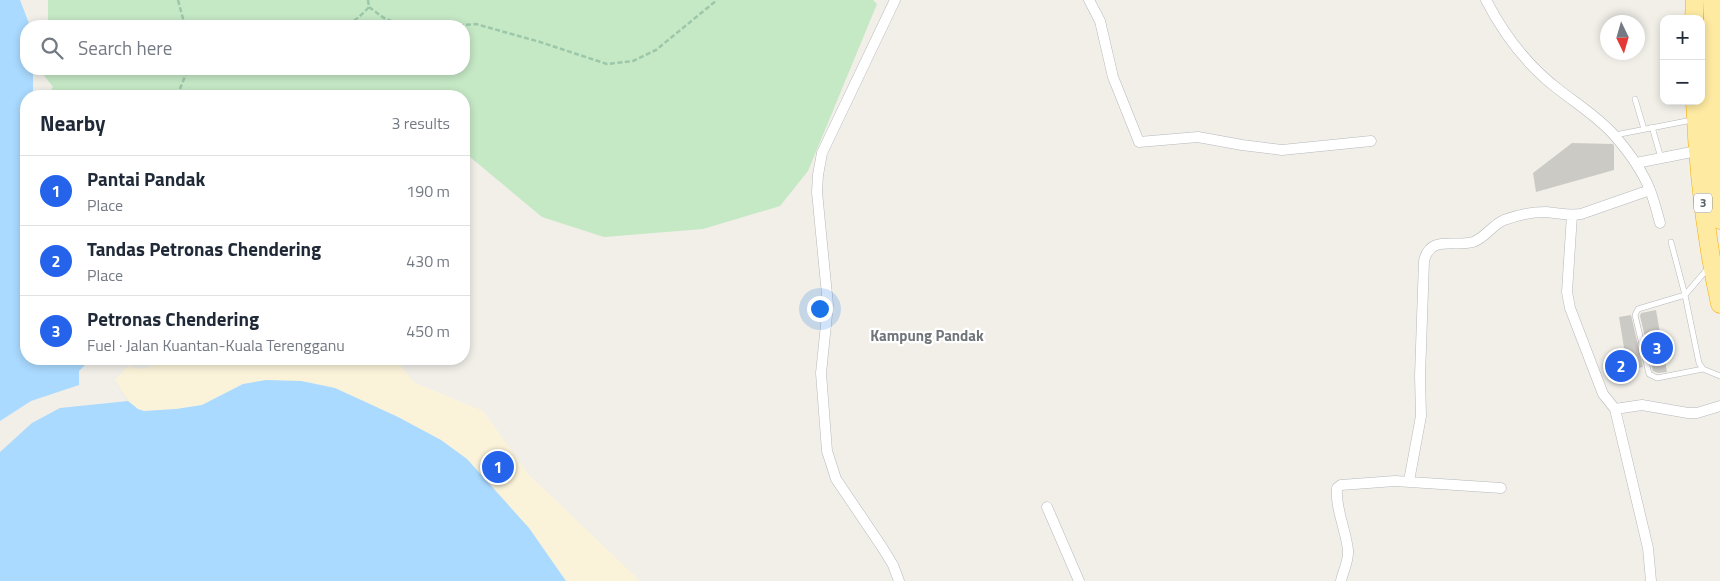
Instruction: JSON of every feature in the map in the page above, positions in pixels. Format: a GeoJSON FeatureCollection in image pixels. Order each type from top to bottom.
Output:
{"type":"FeatureCollection","features":[{"type":"Feature","properties":{"kind":"highway"},"geometry":{"type":"LineString","coordinates":[[1694,15],[1695,0]]}},
{"type":"Feature","properties":{"kind":"highway","name":"3"},"geometry":{"type":"LineString","coordinates":[[1713,0],[1710,146],[1720,220]]}},
{"type":"Feature","properties":{"kind":"highway","name":"3"},"geometry":{"type":"LineString","coordinates":[[1695,105],[1696,119],[1710,146],[1700,180],[1720,304]]}},
{"type":"Feature","properties":{"kind":"street"},"geometry":{"type":"LineString","coordinates":[[895,0],[822,153],[817,192],[828,305],[821,373],[828,451],[836,479],[885,553],[899,581]]}},
{"type":"Feature","properties":{"kind":"street"},"geometry":{"type":"LineString","coordinates":[[1089,0],[1100,21],[1113,77],[1139,142],[1198,136],[1242,145],[1282,150],[1371,141]]}},
{"type":"Feature","properties":{"kind":"street"},"geometry":{"type":"LineString","coordinates":[[1486,0],[1494,17],[1529,62],[1556,88],[1594,116],[1614,135],[1636,163],[1650,190],[1660,223]]}},
{"type":"Feature","properties":{"kind":"street"},"geometry":{"type":"LineString","coordinates":[[1636,163],[1710,146]]}},
{"type":"Feature","properties":{"kind":"street"},"geometry":{"type":"LineString","coordinates":[[1409,481],[1421,416],[1420,376],[1424,261],[1426,252],[1430,247],[1438,244],[1479,240],[1493,225],[1534,212],[1581,214],[1650,190]]}},
{"type":"Feature","properties":{"kind":"street"},"geometry":{"type":"LineString","coordinates":[[1572,215],[1568,292],[1570,308],[1603,394],[1615,409],[1648,548],[1651,581]]}},
{"type":"Feature","properties":{"kind":"street"},"geometry":{"type":"LineString","coordinates":[[1615,409],[1642,406],[1697,413],[1720,406]]}},
{"type":"Feature","properties":{"kind":"street"},"geometry":{"type":"LineString","coordinates":[[1341,581],[1348,557],[1348,550],[1336,494],[1337,488],[1341,485],[1409,481],[1501,488]]}},
{"type":"Feature","properties":{"kind":"street"},"geometry":{"type":"LineString","coordinates":[[1047,507],[1079,581]]}},
{"type":"Feature","properties":{"kind":"lane"},"geometry":{"type":"LineString","coordinates":[[1635,99],[1644,129]]}},
{"type":"Feature","properties":{"kind":"lane"},"geometry":{"type":"LineString","coordinates":[[1614,135],[1696,119]]}},
{"type":"Feature","properties":{"kind":"lane"},"geometry":{"type":"LineString","coordinates":[[1652,127],[1661,158]]}},
{"type":"Feature","properties":{"kind":"lane"},"geometry":{"type":"LineString","coordinates":[[1671,242],[1685,295],[1699,363],[1703,369]]}},
{"type":"Feature","properties":{"kind":"lane"},"geometry":{"type":"LineString","coordinates":[[1712,263],[1685,295],[1638,309],[1635,315],[1649,374],[1653,377],[1657,378],[1703,369],[1720,376]]}},
{"type":"Feature","properties":{"kind":"path"},"geometry":{"type":"LineString","coordinates":[[178,0],[183,20]]}},
{"type":"Feature","properties":{"kind":"path"},"geometry":{"type":"LineString","coordinates":[[368,0],[369,7],[389,20]]}},
{"type":"Feature","properties":{"kind":"path"},"geometry":{"type":"LineString","coordinates":[[470,24],[476,24],[540,42],[607,64],[633,61],[656,50],[717,0]]}},
{"type":"Feature","properties":{"kind":"path"},"geometry":{"type":"LineString","coordinates":[[354,20],[369,7]]}},
{"type":"Feature","properties":{"kind":"path"},"geometry":{"type":"LineString","coordinates":[[179,90],[186,75]]}},
{"type":"Feature","properties":{"kind":"green space"},"geometry":{"type":"Polygon","coordinates":[[[48,0],[873,0],[877,4],[808,171],[780,206],[703,229],[604,237],[542,217],[470,157],[470,90],[51,90],[53,87],[44,75],[470,75],[470,20],[48,20],[48,0]]]}},
{"type":"Feature","properties":{"kind":"sand"},"geometry":{"type":"Polygon","coordinates":[[[157,365],[400,365],[415,383],[483,411],[528,474],[640,581],[566,581],[529,528],[467,459],[441,440],[398,417],[335,388],[311,382],[266,380],[243,384],[202,405],[144,411],[128,401],[115,380],[128,366],[139,369],[157,365]]]}},
{"type":"Feature","properties":{"kind":"water"},"geometry":{"type":"Polygon","coordinates":[[[0,0],[20,0],[28,20],[20,20],[20,75],[33,75],[33,90],[20,90],[20,365],[104,365],[128,401],[144,411],[202,405],[243,384],[266,380],[301,381],[335,388],[398,417],[441,440],[467,459],[529,528],[566,581],[0,581],[0,0]]]}},
{"type":"Feature","properties":{"kind":"pier"},"geometry":{"type":"Polygon","coordinates":[[[85,365],[105,365],[128,401],[60,408],[32,423],[0,452],[0,421],[31,401],[79,385],[79,371],[85,365]]]}},
{"type":"Feature","properties":{"kind":"building"},"geometry":{"type":"Polygon","coordinates":[[[1572,143],[1613,144],[1614,170],[1536,192],[1533,173],[1572,143]]]}},
{"type":"Feature","properties":{"kind":"building"},"geometry":{"type":"Polygon","coordinates":[[[1656,310],[1667,372],[1658,373],[1653,371],[1640,316],[1641,313],[1656,310]]]}},
{"type":"Feature","properties":{"kind":"building"},"geometry":{"type":"Polygon","coordinates":[[[1631,315],[1643,367],[1612,373],[1610,363],[1626,360],[1619,317],[1631,315]]]}},
{"type":"Feature","properties":{"kind":"place","name":"Petronas Chendering"},"geometry":{"type":"Point","coordinates":[1657,348]}},
{"type":"Feature","properties":{"kind":"place","name":"Tandas Petronas Chendering"},"geometry":{"type":"Point","coordinates":[1621,366]}},
{"type":"Feature","properties":{"kind":"place","name":"Pantai Pandak"},"geometry":{"type":"Point","coordinates":[498,467]}},
{"type":"Feature","properties":{"kind":"district","name":"Kampung Pandak"},"geometry":{"type":"Point","coordinates":[927,336]}}]}
